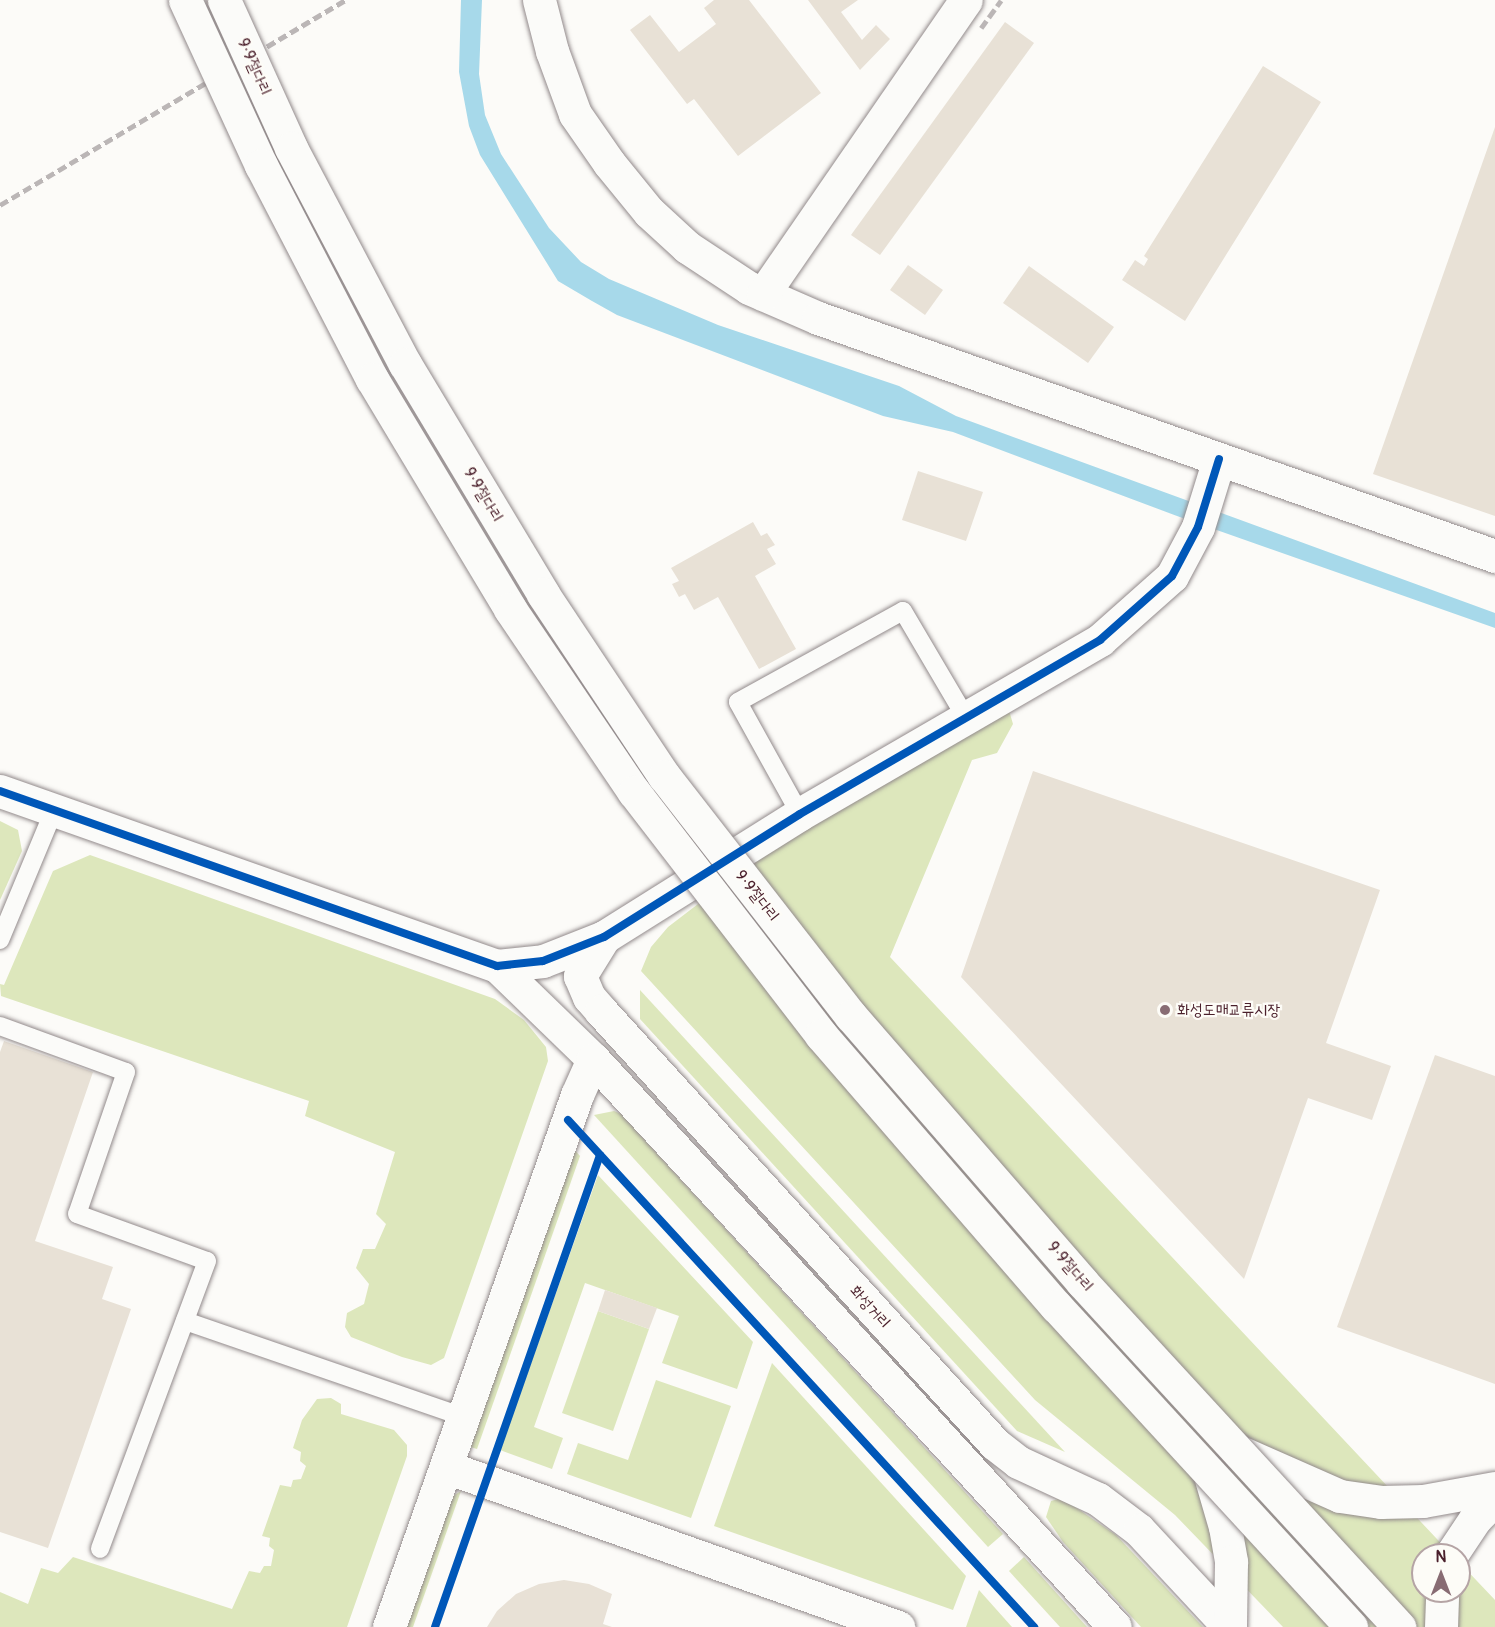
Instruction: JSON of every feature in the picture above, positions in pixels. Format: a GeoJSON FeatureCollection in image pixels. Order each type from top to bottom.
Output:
{"type":"FeatureCollection","features":[{"type":"Feature","properties":{"kind":"main road","name":"9·9절다리"},"geometry":{"type":"LineString","coordinates":[[185,0],[261,165],[372,379],[510,609],[634,792],[821,1035],[1056,1306],[1351,1627]]}},
{"type":"Feature","properties":{"kind":"main road","name":"9·9절다리"},"geometry":{"type":"LineString","coordinates":[[224,0],[291,148],[405,364],[543,594],[664,776],[851,1016],[1082,1282],[1399,1627]]}},
{"type":"Feature","properties":{"kind":"main road"},"geometry":{"type":"LineString","coordinates":[[539,0],[575,114],[609,164],[649,212],[687,247],[763,294],[818,318],[1495,556]]}},
{"type":"Feature","properties":{"kind":"main road"},"geometry":{"type":"LineString","coordinates":[[763,294],[966,0]]}},
{"type":"Feature","properties":{"kind":"main road"},"geometry":{"type":"LineString","coordinates":[[497,966],[543,961],[604,937],[800,814],[1108,634],[1172,576],[1202,514],[1219,459]]}},
{"type":"Feature","properties":{"kind":"main road"},"geometry":{"type":"LineString","coordinates":[[0,791],[497,966],[593,1059],[1115,1627]]}},
{"type":"Feature","properties":{"kind":"main road","name":"화성거리"},"geometry":{"type":"LineString","coordinates":[[604,937],[580,976],[589,997],[617,1029],[995,1444],[1018,1462],[1098,1499],[1139,1530],[1230,1627]]}},
{"type":"Feature","properties":{"kind":"main road"},"geometry":{"type":"LineString","coordinates":[[390,1627],[577,1095],[593,1059]]}},
{"type":"Feature","properties":{"kind":"main road"},"geometry":{"type":"LineString","coordinates":[[1236,1450],[1340,1496],[1382,1502],[1423,1501],[1495,1488]]}},
{"type":"Feature","properties":{"kind":"main road"},"geometry":{"type":"LineString","coordinates":[[446,1467],[899,1627]]}},
{"type":"Feature","properties":{"kind":"main road"},"geometry":{"type":"LineString","coordinates":[[1209,1472],[1226,1527],[1231,1562],[1230,1627]]}},
{"type":"Feature","properties":{"kind":"main road"},"geometry":{"type":"LineString","coordinates":[[1459,1543],[1475,1519],[1495,1499]]}},
{"type":"Feature","properties":{"kind":"main road"},"geometry":{"type":"LineString","coordinates":[[1441,1627],[1442,1603]]}},
{"type":"Feature","properties":{"kind":"lane"},"geometry":{"type":"LineString","coordinates":[[800,814],[738,702],[903,612],[966,718]]}},
{"type":"Feature","properties":{"kind":"lane"},"geometry":{"type":"LineString","coordinates":[[0,940],[54,810]]}},
{"type":"Feature","properties":{"kind":"lane"},"geometry":{"type":"LineString","coordinates":[[0,1026],[126,1072],[77,1214],[207,1261],[100,1549]]}},
{"type":"Feature","properties":{"kind":"lane"},"geometry":{"type":"LineString","coordinates":[[185,1321],[464,1417]]}},
{"type":"Feature","properties":{"kind":"green space"},"geometry":{"type":"Polygon","coordinates":[[[1008,707],[1013,724],[997,753],[972,760],[890,957],[1441,1543],[1411,1543],[1411,1603],[1471,1603],[1471,1575],[1495,1600],[1495,1627],[1283,1627],[1175,1515],[1035,1400],[641,971],[651,947],[668,927],[787,836],[1008,707]]]}},
{"type":"Feature","properties":{"kind":"green space"},"geometry":{"type":"Polygon","coordinates":[[[0,821],[18,830],[22,851],[0,900],[0,821]]]}},
{"type":"Feature","properties":{"kind":"green space"},"geometry":{"type":"Polygon","coordinates":[[[90,855],[495,999],[524,1020],[546,1047],[548,1061],[444,1358],[431,1365],[402,1357],[351,1337],[345,1327],[347,1313],[364,1304],[369,1284],[356,1268],[363,1249],[375,1249],[386,1224],[376,1214],[395,1152],[305,1116],[309,1101],[1,996],[0,984],[4,985],[53,871],[90,855]]]}},
{"type":"Feature","properties":{"kind":"green space"},"geometry":{"type":"Polygon","coordinates":[[[640,990],[1065,1452],[1017,1431],[640,1019],[640,990]]]}},
{"type":"Feature","properties":{"kind":"green space"},"geometry":{"type":"Polygon","coordinates":[[[614,1111],[621,1114],[1003,1534],[988,1547],[594,1115],[614,1111]]]}},
{"type":"Feature","properties":{"kind":"green space"},"geometry":{"type":"Polygon","coordinates":[[[573,1148],[580,1156],[477,1449],[467,1446],[573,1148]]]}},
{"type":"Feature","properties":{"kind":"green space"},"geometry":{"type":"Polygon","coordinates":[[[598,1175],[753,1342],[737,1389],[662,1363],[679,1316],[585,1283],[534,1427],[563,1438],[552,1469],[500,1450],[598,1175]]]}},
{"type":"Feature","properties":{"kind":"green space"},"geometry":{"type":"Polygon","coordinates":[[[598,1311],[649,1329],[613,1431],[562,1413],[598,1311]]]}},
{"type":"Feature","properties":{"kind":"green space"},"geometry":{"type":"Polygon","coordinates":[[[772,1363],[966,1576],[953,1610],[714,1526],[772,1363]]]}},
{"type":"Feature","properties":{"kind":"green space"},"geometry":{"type":"Polygon","coordinates":[[[656,1380],[731,1406],[691,1518],[567,1474],[578,1443],[628,1460],[656,1380]]]}},
{"type":"Feature","properties":{"kind":"green space"},"geometry":{"type":"Polygon","coordinates":[[[331,1398],[341,1404],[341,1414],[394,1430],[407,1445],[407,1456],[347,1627],[0,1627],[0,1592],[28,1604],[41,1568],[58,1573],[73,1557],[232,1609],[249,1571],[260,1573],[264,1566],[271,1566],[274,1550],[269,1546],[270,1538],[262,1536],[280,1485],[291,1487],[293,1480],[301,1479],[306,1466],[300,1461],[301,1452],[293,1448],[302,1420],[317,1399],[331,1398]]]}},
{"type":"Feature","properties":{"kind":"green space"},"geometry":{"type":"Polygon","coordinates":[[[461,1491],[413,1627],[404,1627],[451,1497],[461,1491]]]}},
{"type":"Feature","properties":{"kind":"green space"},"geometry":{"type":"Polygon","coordinates":[[[1062,1498],[1116,1535],[1203,1627],[1141,1627],[1063,1542],[1046,1517],[1051,1501],[1062,1498]]]}},
{"type":"Feature","properties":{"kind":"green space"},"geometry":{"type":"Polygon","coordinates":[[[1024,1557],[1087,1627],[1060,1627],[1009,1571],[1024,1557]]]}},
{"type":"Feature","properties":{"kind":"green space"},"geometry":{"type":"Polygon","coordinates":[[[979,1590],[1012,1627],[966,1627],[979,1590]]]}},
{"type":"Feature","properties":{"kind":"water"},"geometry":{"type":"Polygon","coordinates":[[[461,0],[482,0],[479,74],[485,115],[501,154],[549,228],[581,262],[609,279],[718,325],[899,386],[956,416],[1495,613],[1495,628],[1177,516],[953,432],[883,416],[617,315],[558,281],[480,155],[469,126],[459,72],[461,0]]]}},
{"type":"Feature","properties":{"kind":"building"},"geometry":{"type":"Polygon","coordinates":[[[714,0],[749,0],[821,93],[738,156],[694,99],[687,104],[630,30],[650,15],[679,52],[716,24],[704,8],[714,0]]]}},
{"type":"Feature","properties":{"kind":"building"},"geometry":{"type":"Polygon","coordinates":[[[808,0],[858,0],[841,12],[862,40],[876,25],[890,39],[860,70],[808,0]]]}},
{"type":"Feature","properties":{"kind":"building"},"geometry":{"type":"Polygon","coordinates":[[[1005,22],[1034,43],[880,255],[851,235],[1005,22]]]}},
{"type":"Feature","properties":{"kind":"building"},"geometry":{"type":"Polygon","coordinates":[[[1263,66],[1321,102],[1185,321],[1122,280],[1135,260],[1144,266],[1148,259],[1144,256],[1263,66]]]}},
{"type":"Feature","properties":{"kind":"building"},"geometry":{"type":"Polygon","coordinates":[[[1495,127],[1495,516],[1373,474],[1495,127]]]}},
{"type":"Feature","properties":{"kind":"building"},"geometry":{"type":"Polygon","coordinates":[[[908,265],[943,290],[925,315],[890,290],[908,265]]]}},
{"type":"Feature","properties":{"kind":"building"},"geometry":{"type":"Polygon","coordinates":[[[1029,266],[1114,327],[1088,363],[1003,303],[1029,266]]]}},
{"type":"Feature","properties":{"kind":"building"},"geometry":{"type":"Polygon","coordinates":[[[918,471],[983,492],[966,541],[902,520],[918,471]]]}},
{"type":"Feature","properties":{"kind":"building"},"geometry":{"type":"Polygon","coordinates":[[[753,522],[761,536],[767,533],[775,545],[767,549],[776,564],[755,576],[796,649],[759,669],[718,597],[694,610],[685,594],[679,597],[672,584],[679,581],[671,568],[753,522]]]}},
{"type":"Feature","properties":{"kind":"building","name":"화성도매교류시장"},"geometry":{"type":"Polygon","coordinates":[[[1033,771],[1380,890],[1326,1043],[1391,1066],[1372,1120],[1308,1098],[1244,1279],[961,977],[1033,771]]]}},
{"type":"Feature","properties":{"kind":"building"},"geometry":{"type":"Polygon","coordinates":[[[4,1041],[93,1072],[35,1241],[113,1267],[102,1299],[131,1309],[48,1548],[0,1532],[0,1052],[4,1041]]]}},
{"type":"Feature","properties":{"kind":"building"},"geometry":{"type":"Polygon","coordinates":[[[1435,1055],[1495,1076],[1495,1384],[1337,1327],[1435,1055]]]}},
{"type":"Feature","properties":{"kind":"building"},"geometry":{"type":"Polygon","coordinates":[[[605,1290],[657,1308],[649,1329],[598,1311],[605,1290]]]}},
{"type":"Feature","properties":{"kind":"building"},"geometry":{"type":"Polygon","coordinates":[[[564,1580],[589,1584],[612,1594],[603,1624],[612,1627],[487,1627],[497,1611],[516,1594],[539,1584],[564,1580]]]}},
{"type":"Feature","properties":{"kind":"railway"},"geometry":{"type":"LineString","coordinates":[[0,205],[345,0]]}},
{"type":"Feature","properties":{"kind":"railway"},"geometry":{"type":"LineString","coordinates":[[981,28],[1001,0]]}},
{"type":"Feature","properties":{"kind":"cycle path"},"geometry":{"type":"LineString","coordinates":[[0,791],[497,966],[543,961],[604,937],[800,814],[1100,640],[1172,576],[1198,527],[1219,459]]}},
{"type":"Feature","properties":{"kind":"cycle path"},"geometry":{"type":"LineString","coordinates":[[568,1120],[1034,1627]]}},
{"type":"Feature","properties":{"kind":"cycle path"},"geometry":{"type":"LineString","coordinates":[[435,1627],[600,1155]]}},
{"type":"Feature","properties":{"kind":"place","name":"화성도매교류시장"},"geometry":{"type":"Point","coordinates":[1165,1010]}}]}
